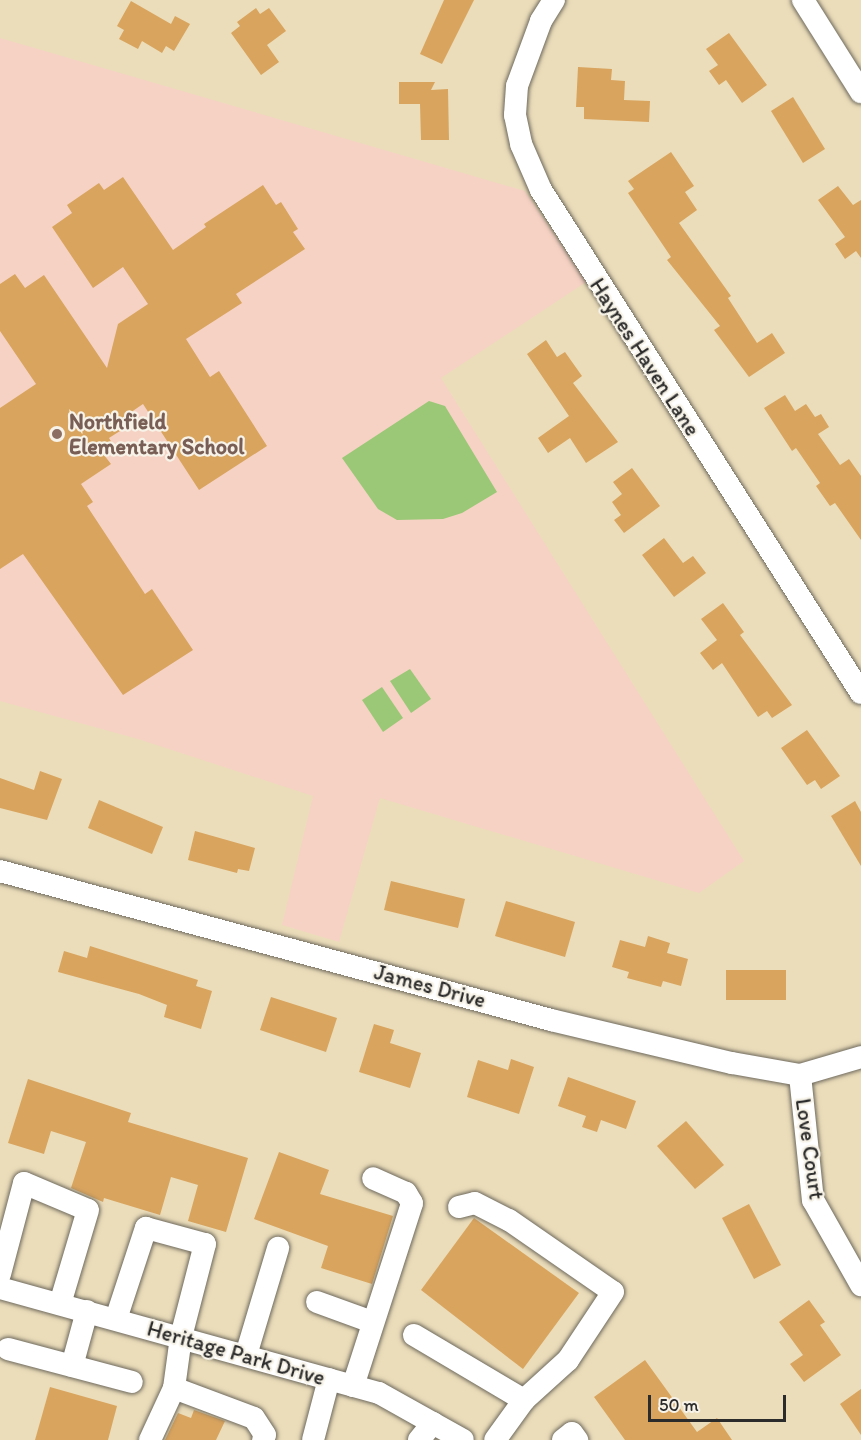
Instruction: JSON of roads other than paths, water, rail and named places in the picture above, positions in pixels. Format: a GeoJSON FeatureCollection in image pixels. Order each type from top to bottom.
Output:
{"type":"FeatureCollection","features":[{"type":"Feature","properties":{"kind":"street","name":"Haynes Haven Lane"},"geometry":{"type":"LineString","coordinates":[[554,0],[526,56],[516,96],[514,115],[521,144],[541,190],[861,693]]}},
{"type":"Feature","properties":{"kind":"street"},"geometry":{"type":"LineString","coordinates":[[803,0],[861,92]]}},
{"type":"Feature","properties":{"kind":"street","name":"James Drive"},"geometry":{"type":"LineString","coordinates":[[0,871],[551,1020],[732,1064],[800,1075],[861,1057]]}},
{"type":"Feature","properties":{"kind":"street","name":"Love Court"},"geometry":{"type":"LineString","coordinates":[[800,1075],[813,1200],[861,1285]]}},
{"type":"Feature","properties":{"kind":"street"},"geometry":{"type":"LineString","coordinates":[[353,1386],[412,1203],[406,1193],[373,1178]]}},
{"type":"Feature","properties":{"kind":"street"},"geometry":{"type":"LineString","coordinates":[[0,1274],[24,1183],[88,1210],[60,1304]]}},
{"type":"Feature","properties":{"kind":"street"},"geometry":{"type":"LineString","coordinates":[[459,1207],[475,1203],[509,1221],[613,1292],[568,1360],[524,1400],[495,1440]]}},
{"type":"Feature","properties":{"kind":"street"},"geometry":{"type":"LineString","coordinates":[[116,1319],[146,1228],[205,1244],[181,1337],[174,1388],[150,1440]]}},
{"type":"Feature","properties":{"kind":"street"},"geometry":{"type":"LineString","coordinates":[[246,1355],[278,1248]]}},
{"type":"Feature","properties":{"kind":"street","name":"Heritage Park Drive"},"geometry":{"type":"LineString","coordinates":[[0,1288],[379,1394],[426,1431],[463,1440]]}},
{"type":"Feature","properties":{"kind":"street"},"geometry":{"type":"LineString","coordinates":[[317,1302],[372,1322]]}},
{"type":"Feature","properties":{"kind":"street"},"geometry":{"type":"LineString","coordinates":[[72,1366],[87,1311]]}},
{"type":"Feature","properties":{"kind":"street"},"geometry":{"type":"LineString","coordinates":[[414,1335],[524,1400]]}},
{"type":"Feature","properties":{"kind":"street"},"geometry":{"type":"LineString","coordinates":[[8,1349],[132,1383]]}},
{"type":"Feature","properties":{"kind":"street"},"geometry":{"type":"LineString","coordinates":[[313,1440],[329,1379]]}},
{"type":"Feature","properties":{"kind":"street"},"geometry":{"type":"LineString","coordinates":[[174,1388],[254,1418],[265,1435],[263,1440]]}},
{"type":"Feature","properties":{"kind":"street"},"geometry":{"type":"LineString","coordinates":[[563,1440],[572,1433],[577,1440]]}},
{"type":"Feature","properties":{"kind":"place","name":"Northfield Elementary School"},"geometry":{"type":"Point","coordinates":[57,434]}}]}
